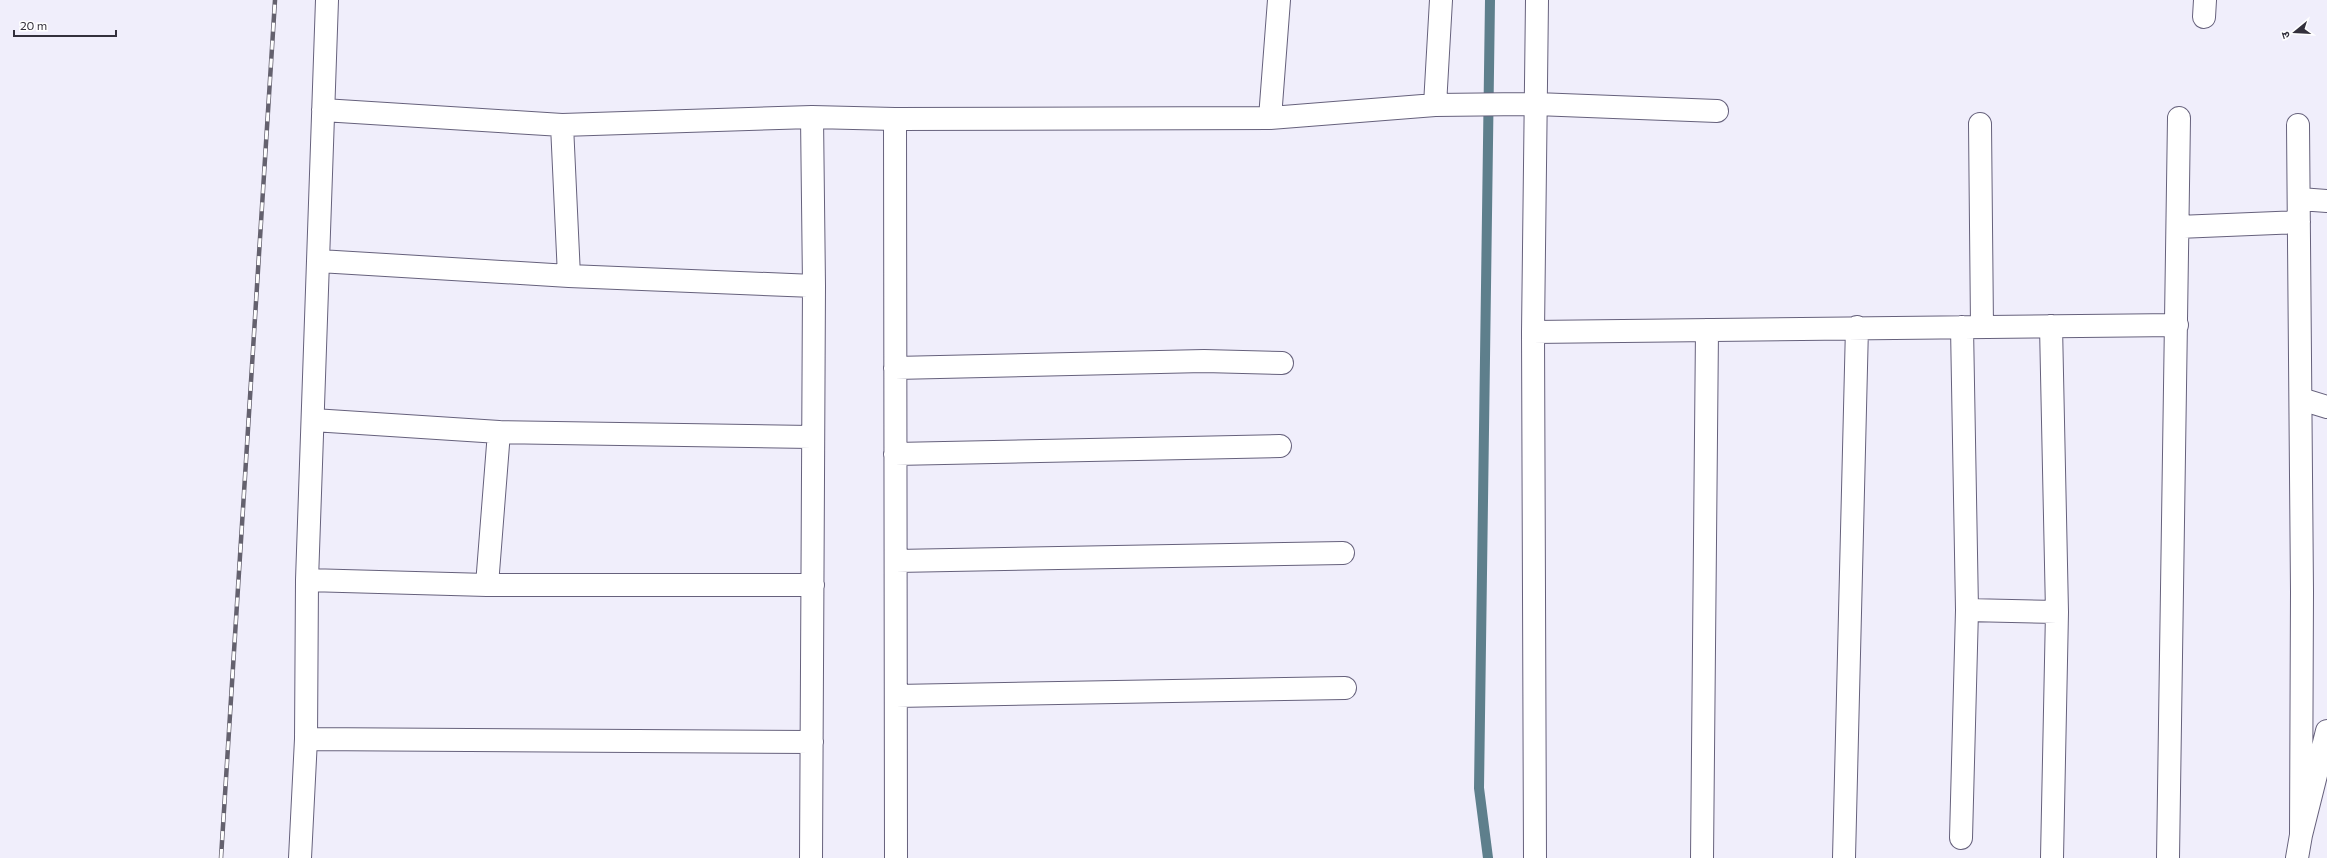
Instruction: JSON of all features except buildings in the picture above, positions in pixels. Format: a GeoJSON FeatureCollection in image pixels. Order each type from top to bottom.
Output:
{"type":"FeatureCollection","features":[{"type":"Feature","properties":{"kind":"street"},"geometry":{"type":"LineString","coordinates":[[300,858],[306,739],[307,580],[327,0]]}},
{"type":"Feature","properties":{"kind":"street"},"geometry":{"type":"LineString","coordinates":[[1270,118],[1279,0]]}},
{"type":"Feature","properties":{"kind":"street"},"geometry":{"type":"LineString","coordinates":[[1435,105],[1441,0]]}},
{"type":"Feature","properties":{"kind":"street"},"geometry":{"type":"LineString","coordinates":[[1535,858],[1533,332],[1537,0]]}},
{"type":"Feature","properties":{"kind":"street"},"geometry":{"type":"LineString","coordinates":[[323,110],[562,125],[812,117],[895,119],[1270,118],[1435,105],[1503,106],[1536,104],[1717,111]]}},
{"type":"Feature","properties":{"kind":"street"},"geometry":{"type":"LineString","coordinates":[[811,858],[813,585],[811,436],[814,286],[812,117]]}},
{"type":"Feature","properties":{"kind":"street"},"geometry":{"type":"LineString","coordinates":[[2168,858],[2179,118]]}},
{"type":"Feature","properties":{"kind":"street"},"geometry":{"type":"LineString","coordinates":[[895,119],[896,858]]}},
{"type":"Feature","properties":{"kind":"street"},"geometry":{"type":"LineString","coordinates":[[1961,838],[1972,327],[1980,124]]}},
{"type":"Feature","properties":{"kind":"street"},"geometry":{"type":"LineString","coordinates":[[562,125],[569,276]]}},
{"type":"Feature","properties":{"kind":"street"},"geometry":{"type":"LineString","coordinates":[[2298,125],[2301,399],[2300,852]]}},
{"type":"Feature","properties":{"kind":"street"},"geometry":{"type":"LineString","coordinates":[[2300,199],[2327,200]]}},
{"type":"Feature","properties":{"kind":"street"},"geometry":{"type":"LineString","coordinates":[[2178,227],[2299,222]]}},
{"type":"Feature","properties":{"kind":"street"},"geometry":{"type":"LineString","coordinates":[[319,261],[569,276],[814,286]]}},
{"type":"Feature","properties":{"kind":"street"},"geometry":{"type":"LineString","coordinates":[[1533,332],[2176,325]]}},
{"type":"Feature","properties":{"kind":"street"},"geometry":{"type":"LineString","coordinates":[[2051,326],[2057,612],[2052,858]]}},
{"type":"Feature","properties":{"kind":"street"},"geometry":{"type":"LineString","coordinates":[[1844,858],[1857,328]]}},
{"type":"Feature","properties":{"kind":"street"},"geometry":{"type":"LineString","coordinates":[[1702,858],[1707,330]]}},
{"type":"Feature","properties":{"kind":"street"},"geometry":{"type":"LineString","coordinates":[[895,368],[1204,361],[1282,363]]}},
{"type":"Feature","properties":{"kind":"street"},"geometry":{"type":"LineString","coordinates":[[2301,399],[2327,407]]}},
{"type":"Feature","properties":{"kind":"street"},"geometry":{"type":"LineString","coordinates":[[313,420],[498,432],[811,436]]}},
{"type":"Feature","properties":{"kind":"street"},"geometry":{"type":"LineString","coordinates":[[487,585],[498,432]]}},
{"type":"Feature","properties":{"kind":"street"},"geometry":{"type":"LineString","coordinates":[[895,454],[1280,446]]}},
{"type":"Feature","properties":{"kind":"street"},"geometry":{"type":"LineString","coordinates":[[896,561],[1343,553]]}},
{"type":"Feature","properties":{"kind":"street"},"geometry":{"type":"LineString","coordinates":[[307,580],[487,585],[813,585]]}},
{"type":"Feature","properties":{"kind":"street"},"geometry":{"type":"LineString","coordinates":[[1967,610],[2057,612]]}},
{"type":"Feature","properties":{"kind":"street"},"geometry":{"type":"LineString","coordinates":[[896,696],[1345,688]]}},
{"type":"Feature","properties":{"kind":"street"},"geometry":{"type":"LineString","coordinates":[[2300,852],[2327,731]]}},
{"type":"Feature","properties":{"kind":"street"},"geometry":{"type":"LineString","coordinates":[[306,739],[812,742]]}},
{"type":"Feature","properties":{"kind":"waterway"},"geometry":{"type":"LineString","coordinates":[[1488,858],[1479,788],[1490,0]]}},
{"type":"Feature","properties":{"kind":"railway"},"geometry":{"type":"LineString","coordinates":[[221,858],[275,0]]}}]}
